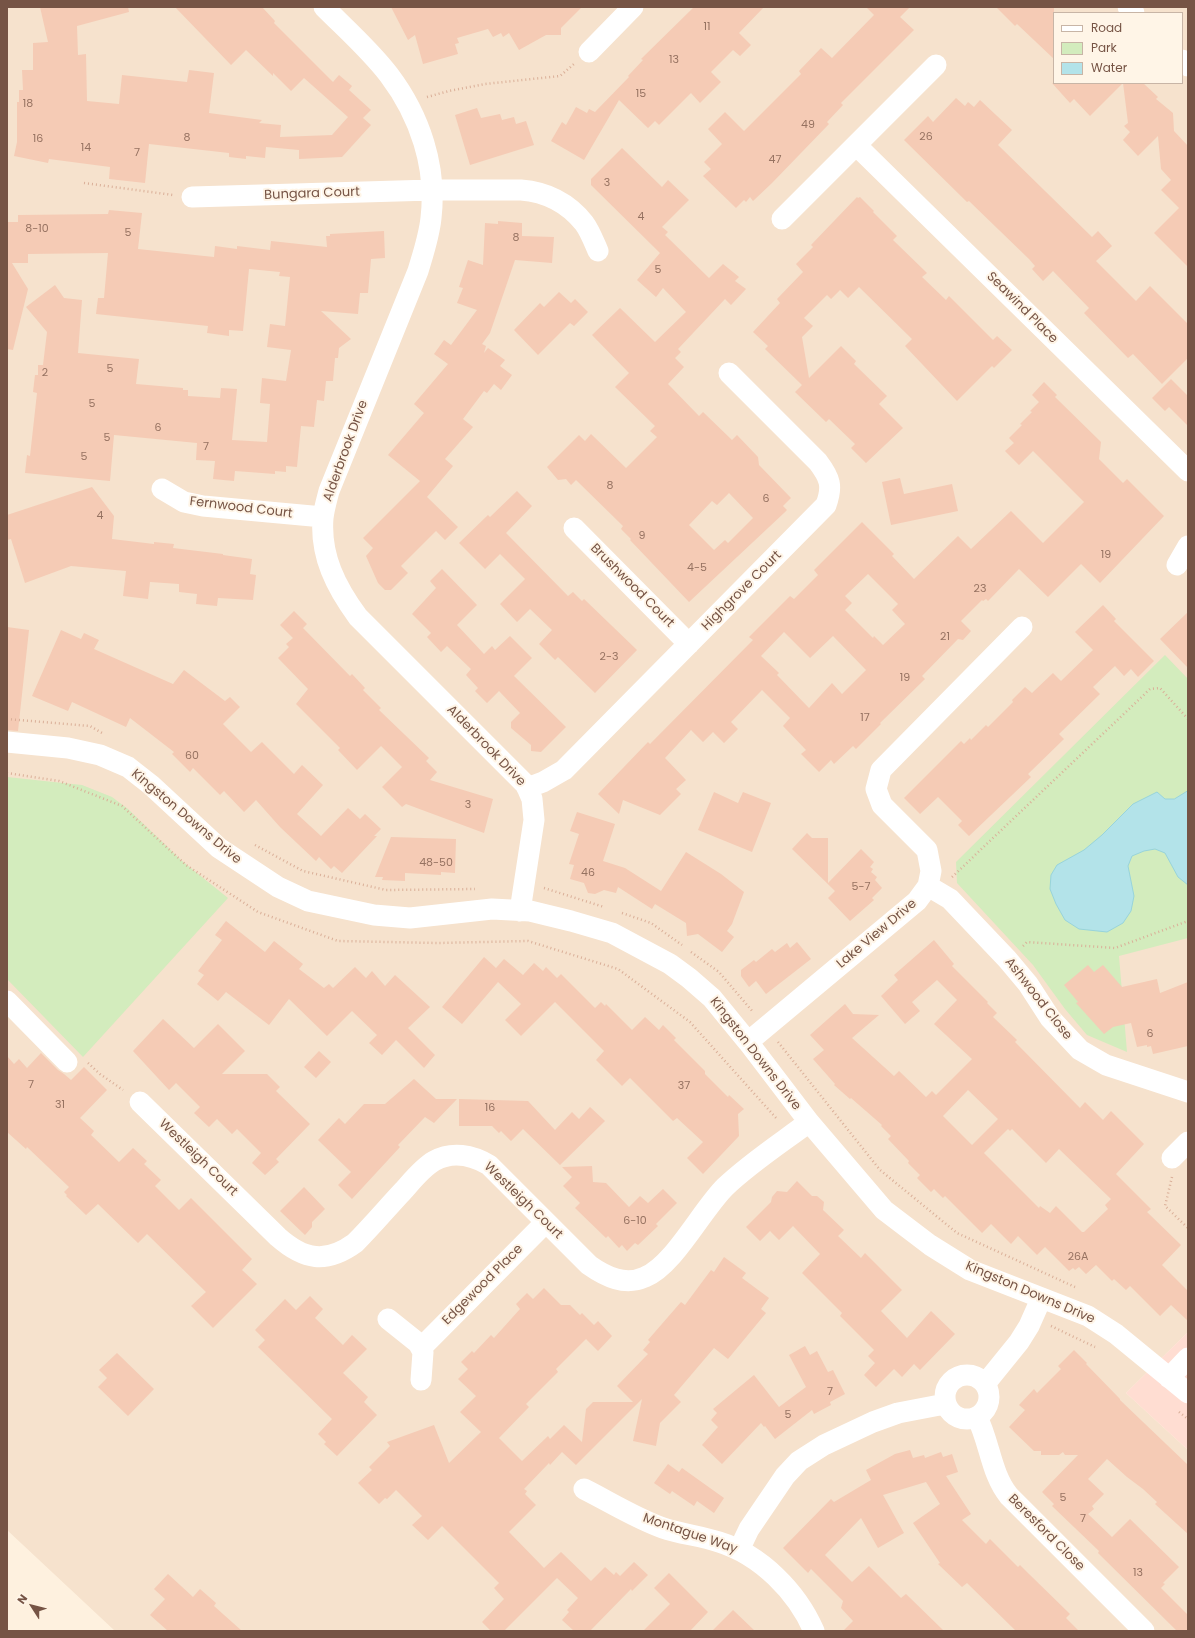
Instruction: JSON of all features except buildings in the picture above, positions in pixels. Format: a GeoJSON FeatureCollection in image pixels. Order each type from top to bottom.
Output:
{"type":"FeatureCollection","features":[{"type":"Feature","properties":{"kind":"street","name":"Alderbrook Drive"},"geometry":{"type":"LineString","coordinates":[[324,7],[389,75],[407,102],[421,131],[429,160],[432,190],[431,218],[426,246],[418,272],[329,491],[323,518],[324,544],[330,570],[342,595],[358,617],[527,788],[532,799],[534,820],[520,911]]}},
{"type":"Feature","properties":{"kind":"street"},"geometry":{"type":"LineString","coordinates":[[589,52],[632,7]]}},
{"type":"Feature","properties":{"kind":"street"},"geometry":{"type":"LineString","coordinates":[[782,219],[936,65]]}},
{"type":"Feature","properties":{"kind":"street","name":"Seawind Place"},"geometry":{"type":"LineString","coordinates":[[856,145],[1188,471]]}},
{"type":"Feature","properties":{"kind":"street","name":"Bungara Court"},"geometry":{"type":"LineString","coordinates":[[192,197],[432,190],[521,190],[545,194],[564,205],[585,224],[598,251]]}},
{"type":"Feature","properties":{"kind":"street","name":"Highgrove Court"},"geometry":{"type":"LineString","coordinates":[[527,788],[543,782],[564,770],[826,505],[830,495],[828,475],[818,462],[729,373]]}},
{"type":"Feature","properties":{"kind":"street","name":"Fernwood Court"},"geometry":{"type":"LineString","coordinates":[[162,489],[184,502],[203,506],[323,518]]}},
{"type":"Feature","properties":{"kind":"street","name":"Brushwood Court"},"geometry":{"type":"LineString","coordinates":[[574,528],[689,644]]}},
{"type":"Feature","properties":{"kind":"street"},"geometry":{"type":"LineString","coordinates":[[1177,565],[1188,546]]}},
{"type":"Feature","properties":{"kind":"street"},"geometry":{"type":"LineString","coordinates":[[933,888],[927,850],[882,805],[876,789],[881,770],[1022,627]]}},
{"type":"Feature","properties":{"kind":"street","name":"Kingston Downs Drive"},"geometry":{"type":"LineString","coordinates":[[7,742],[68,748],[100,755],[128,767],[151,785],[219,848],[278,887],[308,901],[374,915],[410,918],[492,909],[530,911],[571,920],[612,933],[670,964],[712,998],[748,1042],[808,1122],[884,1210],[930,1245],[970,1270],[1041,1299],[1088,1316],[1116,1334],[1169,1378],[1182,1401]]}},
{"type":"Feature","properties":{"kind":"street","name":"Ashwood Close"},"geometry":{"type":"LineString","coordinates":[[933,888],[950,899],[1007,959],[1028,984],[1050,1018],[1080,1050],[1106,1065],[1188,1092]]}},
{"type":"Feature","properties":{"kind":"street","name":"Lake View Drive"},"geometry":{"type":"LineString","coordinates":[[748,1042],[933,888]]}},
{"type":"Feature","properties":{"kind":"street"},"geometry":{"type":"LineString","coordinates":[[7,1001],[76,1062]]}},
{"type":"Feature","properties":{"kind":"street","name":"Westleigh Court"},"geometry":{"type":"LineString","coordinates":[[140,1102],[278,1237],[292,1249],[303,1254],[328,1256],[344,1251],[366,1232],[418,1174],[433,1161],[448,1156],[462,1155],[476,1158],[489,1165],[589,1265],[601,1274],[616,1280],[631,1281],[645,1277],[662,1266],[673,1254],[712,1201],[726,1187],[741,1173],[808,1122]]}},
{"type":"Feature","properties":{"kind":"street"},"geometry":{"type":"LineString","coordinates":[[1172,1158],[1188,1142]]}},
{"type":"Feature","properties":{"kind":"street","name":"Edgewood Place"},"geometry":{"type":"LineString","coordinates":[[421,1348],[546,1222]]}},
{"type":"Feature","properties":{"kind":"street"},"geometry":{"type":"LineString","coordinates":[[985,1384],[1019,1342],[1033,1318],[1041,1299]]}},
{"type":"Feature","properties":{"kind":"street"},"geometry":{"type":"LineString","coordinates":[[388,1319],[418,1343],[421,1348],[423,1352],[421,1380]]}},
{"type":"Feature","properties":{"kind":"street"},"geometry":{"type":"LineString","coordinates":[[1169,1378],[1188,1358]]}},
{"type":"Feature","properties":{"kind":"street"},"geometry":{"type":"LineString","coordinates":[[969,1375],[979,1378],[985,1384],[989,1392],[989,1400],[985,1410],[977,1417],[969,1420],[961,1419],[952,1414],[945,1404],[945,1394],[948,1384],[960,1376],[969,1375]]}},
{"type":"Feature","properties":{"kind":"street"},"geometry":{"type":"LineString","coordinates":[[739,1550],[753,1523],[785,1476],[798,1461],[824,1445],[873,1422],[898,1413],[923,1410],[945,1404]]}},
{"type":"Feature","properties":{"kind":"street","name":"Beresford Close"},"geometry":{"type":"LineString","coordinates":[[977,1417],[983,1430],[997,1477],[1002,1487],[1144,1631]]}},
{"type":"Feature","properties":{"kind":"street","name":"Montague Way"},"geometry":{"type":"LineString","coordinates":[[584,1489],[663,1528],[719,1542],[739,1550],[768,1571],[794,1596],[814,1631]]}},
{"type":"Feature","properties":{"kind":"path"},"geometry":{"type":"LineString","coordinates":[[407,102],[484,84],[560,76],[589,52]]}},
{"type":"Feature","properties":{"kind":"path"},"geometry":{"type":"LineString","coordinates":[[84,183],[192,197]]}},
{"type":"Feature","properties":{"kind":"path"},"geometry":{"type":"LineString","coordinates":[[933,888],[1150,689],[1160,688],[1188,719]]}},
{"type":"Feature","properties":{"kind":"path"},"geometry":{"type":"LineString","coordinates":[[7,719],[90,726],[111,738]]}},
{"type":"Feature","properties":{"kind":"path"},"geometry":{"type":"LineString","coordinates":[[7,773],[59,781],[122,806],[186,865],[258,912],[338,941],[438,943],[528,941],[618,969],[690,1022],[791,1135]]}},
{"type":"Feature","properties":{"kind":"path"},"geometry":{"type":"LineString","coordinates":[[250,843],[303,871],[386,890],[478,888]]}},
{"type":"Feature","properties":{"kind":"path"},"geometry":{"type":"LineString","coordinates":[[524,888],[544,888],[605,908]]}},
{"type":"Feature","properties":{"kind":"path"},"geometry":{"type":"LineString","coordinates":[[620,913],[651,923],[719,972],[766,1027],[880,1170],[957,1234],[1080,1289]]}},
{"type":"Feature","properties":{"kind":"path"},"geometry":{"type":"LineString","coordinates":[[1007,959],[1028,942],[1115,948],[1188,921]]}},
{"type":"Feature","properties":{"kind":"path"},"geometry":{"type":"LineString","coordinates":[[76,1062],[100,1074],[140,1102]]}},
{"type":"Feature","properties":{"kind":"path"},"geometry":{"type":"LineString","coordinates":[[1172,1158],[1172,1176],[1165,1206],[1188,1228]]}},
{"type":"Feature","properties":{"kind":"path"},"geometry":{"type":"LineString","coordinates":[[1033,1318],[1098,1348]]}},
{"type":"Feature","properties":{"kind":"path"},"geometry":{"type":"LineString","coordinates":[[1182,1401],[1188,1420]]}},
{"type":"Feature","properties":{"kind":"shaded area"},"geometry":{"type":"Polygon","coordinates":[[[7,7],[1188,7],[1188,1332],[1126,1393],[1188,1450],[1188,1631],[115,1631],[7,1530],[7,7]]]}},
{"type":"Feature","properties":{"kind":"shaded area"},"geometry":{"type":"Polygon","coordinates":[[[1188,1332],[1188,1450],[1126,1393],[1188,1332]]]}},
{"type":"Feature","properties":{"kind":"green space"},"geometry":{"type":"Polygon","coordinates":[[[1165,655],[1188,679],[1188,938],[1119,956],[1127,1052],[1087,1035],[1065,1009],[1033,965],[957,883],[956,862],[1165,655]]]}},
{"type":"Feature","properties":{"kind":"green space"},"geometry":{"type":"Polygon","coordinates":[[[7,777],[82,785],[112,797],[128,809],[182,861],[228,898],[83,1057],[7,979],[7,777]]]}},
{"type":"Feature","properties":{"kind":"water"},"geometry":{"type":"Polygon","coordinates":[[[1188,791],[1188,885],[1178,877],[1165,853],[1155,849],[1144,851],[1132,856],[1128,866],[1134,896],[1131,911],[1123,923],[1107,932],[1079,929],[1065,920],[1050,889],[1051,875],[1057,865],[1084,850],[1102,835],[1133,804],[1157,792],[1165,799],[1174,799],[1188,791]]]}}]}
